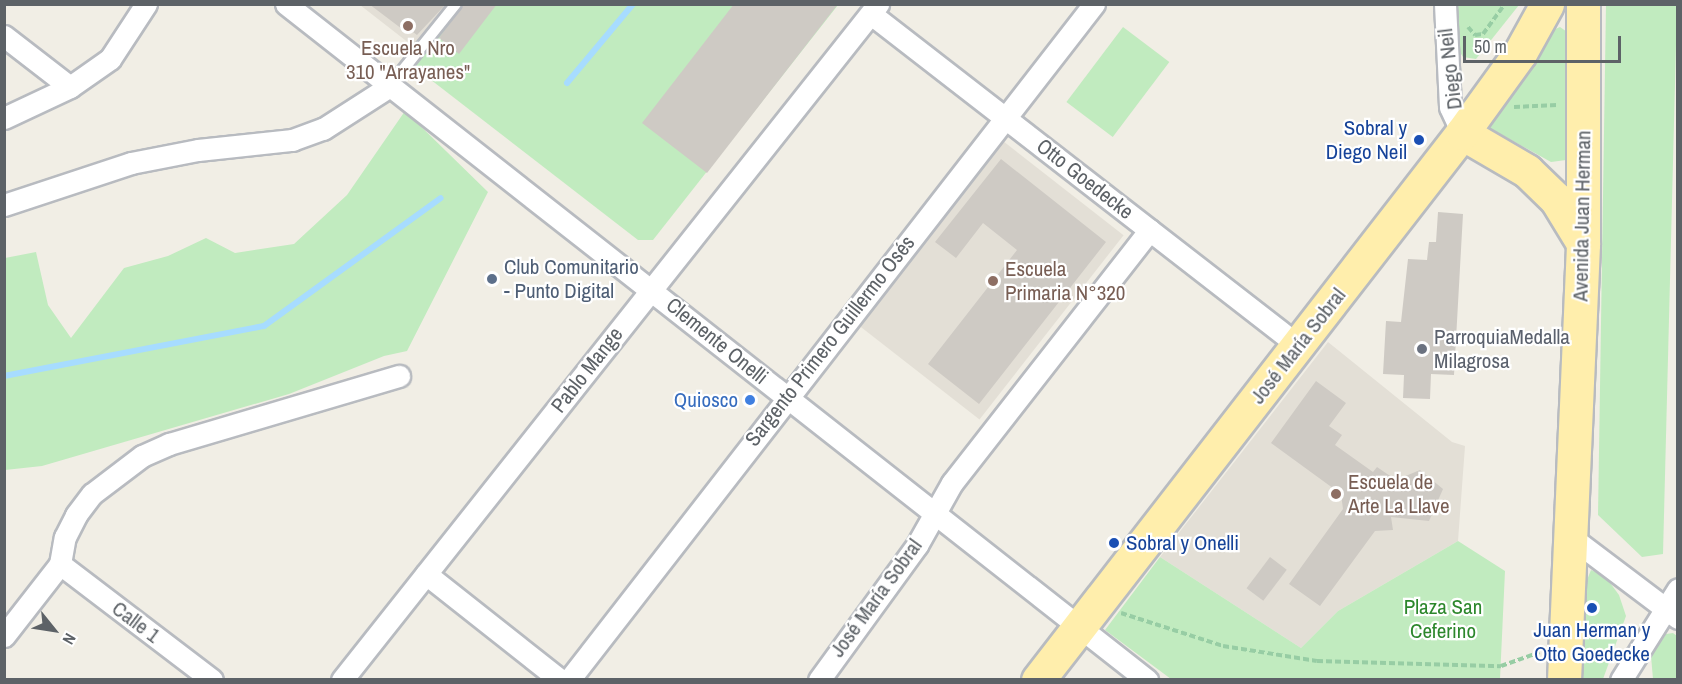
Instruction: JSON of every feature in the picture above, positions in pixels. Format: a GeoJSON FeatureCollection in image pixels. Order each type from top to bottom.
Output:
{"type":"FeatureCollection","features":[{"type":"Feature","properties":{"kind":"main road","name":"José María Sobral"},"geometry":{"type":"LineString","coordinates":[[1038,680],[1462,133],[1520,53],[1547,4]]}},
{"type":"Feature","properties":{"kind":"main road","name":"Avenida Juan Herman"},"geometry":{"type":"LineString","coordinates":[[1564,680],[1572,538],[1583,243],[1583,4]]}},
{"type":"Feature","properties":{"kind":"main road"},"geometry":{"type":"LineString","coordinates":[[1462,133],[1527,171],[1556,200],[1583,243]]}},
{"type":"Feature","properties":{"kind":"street"},"geometry":{"type":"LineString","coordinates":[[4,118],[70,87],[110,59],[146,4]]}},
{"type":"Feature","properties":{"kind":"street","name":"Clemente Onelli"},"geometry":{"type":"LineString","coordinates":[[286,4],[652,288],[786,397],[936,511],[1087,616],[1147,680]]}},
{"type":"Feature","properties":{"kind":"street","name":"Sargento Primero Guillermo Osés"},"geometry":{"type":"LineString","coordinates":[[569,680],[786,397],[1094,4]]}},
{"type":"Feature","properties":{"kind":"street"},"geometry":{"type":"LineString","coordinates":[[1425,4],[1451,14]]}},
{"type":"Feature","properties":{"kind":"street","name":"Otto Goedecke"},"geometry":{"type":"LineString","coordinates":[[874,9],[1005,117],[1299,346]]}},
{"type":"Feature","properties":{"kind":"street","name":"Pablo Mange"},"geometry":{"type":"LineString","coordinates":[[342,680],[874,9]]}},
{"type":"Feature","properties":{"kind":"street","name":"Diego Neil"},"geometry":{"type":"LineString","coordinates":[[1451,14],[1450,107],[1462,133]]}},
{"type":"Feature","properties":{"kind":"street"},"geometry":{"type":"LineString","coordinates":[[4,36],[70,87]]}},
{"type":"Feature","properties":{"kind":"street"},"geometry":{"type":"LineString","coordinates":[[4,206],[131,163],[198,150],[292,140],[323,129],[390,86]]}},
{"type":"Feature","properties":{"kind":"street","name":"José María Sobral"},"geometry":{"type":"LineString","coordinates":[[819,680],[917,545],[952,483],[1150,230]]}},
{"type":"Feature","properties":{"kind":"street"},"geometry":{"type":"LineString","coordinates":[[4,636],[60,564],[65,537],[76,515],[92,494],[142,456],[169,444],[399,375]]}},
{"type":"Feature","properties":{"kind":"street"},"geometry":{"type":"LineString","coordinates":[[1572,538],[1671,613]]}},
{"type":"Feature","properties":{"kind":"street","name":"Calle 1"},"geometry":{"type":"LineString","coordinates":[[60,564],[212,680]]}},
{"type":"Feature","properties":{"kind":"street"},"geometry":{"type":"LineString","coordinates":[[426,574],[560,680]]}},
{"type":"Feature","properties":{"kind":"street"},"geometry":{"type":"LineString","coordinates":[[1621,680],[1671,613],[1677,589]]}},
{"type":"Feature","properties":{"kind":"lane"},"geometry":{"type":"LineString","coordinates":[[390,86],[456,4]]}},
{"type":"Feature","properties":{"kind":"path"},"geometry":{"type":"LineString","coordinates":[[1451,14],[1475,35],[1483,34],[1505,4]]}},
{"type":"Feature","properties":{"kind":"path"},"geometry":{"type":"LineString","coordinates":[[1503,107],[1567,105]]}},
{"type":"Feature","properties":{"kind":"path"},"geometry":{"type":"LineString","coordinates":[[1087,616],[1223,646],[1317,661],[1501,666],[1566,643]]}},
{"type":"Feature","properties":{"kind":"shaded area","name":"Escuela Nro 310 \"Arrayanes\""},"geometry":{"type":"Polygon","coordinates":[[[360,5],[447,5],[414,47],[360,5]]]}},
{"type":"Feature","properties":{"kind":"shaded area","name":"Escuela Primaria N°320"},"geometry":{"type":"Polygon","coordinates":[[[1003,141],[1124,235],[980,420],[859,325],[1003,141]]]}},
{"type":"Feature","properties":{"kind":"shaded area","name":"Escuela de Arte La Llave"},"geometry":{"type":"Polygon","coordinates":[[[1328,342],[1452,442],[1465,446],[1458,541],[1338,611],[1301,648],[1160,557],[1328,342]]]}},
{"type":"Feature","properties":{"kind":"green space"},"geometry":{"type":"Polygon","coordinates":[[[462,5],[838,5],[653,240],[638,240],[413,66],[462,5]]]}},
{"type":"Feature","properties":{"kind":"green space"},"geometry":{"type":"Polygon","coordinates":[[[1456,5],[1519,5],[1476,59],[1463,57],[1456,46],[1456,5]]]}},
{"type":"Feature","properties":{"kind":"green space"},"geometry":{"type":"Polygon","coordinates":[[[1606,5],[1677,5],[1663,554],[1642,557],[1598,515],[1606,5]]]}},
{"type":"Feature","properties":{"kind":"green space"},"geometry":{"type":"Polygon","coordinates":[[[1123,27],[1169,62],[1113,137],[1066,102],[1123,27]]]}},
{"type":"Feature","properties":{"kind":"green space"},"geometry":{"type":"Polygon","coordinates":[[[1560,27],[1570,34],[1569,152],[1566,160],[1551,162],[1486,126],[1551,31],[1560,27]]]}},
{"type":"Feature","properties":{"kind":"green space"},"geometry":{"type":"Polygon","coordinates":[[[405,111],[488,192],[407,351],[384,356],[289,394],[42,466],[5,470],[5,258],[36,252],[48,305],[71,338],[124,268],[168,256],[206,238],[235,253],[294,244],[347,195],[405,111]]]}},
{"type":"Feature","properties":{"kind":"green space","name":"Plaza San Ceferino"},"geometry":{"type":"Polygon","coordinates":[[[1458,541],[1505,571],[1500,679],[1171,679],[1105,630],[1160,557],[1301,648],[1338,611],[1458,541]]]}},
{"type":"Feature","properties":{"kind":"green space"},"geometry":{"type":"Polygon","coordinates":[[[1591,570],[1605,576],[1619,595],[1626,616],[1603,679],[1580,680],[1587,580],[1591,570]]]}},
{"type":"Feature","properties":{"kind":"green space"},"geometry":{"type":"Polygon","coordinates":[[[1673,633],[1677,636],[1677,679],[1653,679],[1651,656],[1666,634],[1673,633]]]}},
{"type":"Feature","properties":{"kind":"building","name":"Escuela Nro 310 \"Arrayanes\""},"geometry":{"type":"Polygon","coordinates":[[[369,4],[446,4],[417,35],[405,26],[402,29],[369,4]]]}},
{"type":"Feature","properties":{"kind":"building"},"geometry":{"type":"Polygon","coordinates":[[[463,4],[497,4],[459,54],[439,38],[463,4]]]}},
{"type":"Feature","properties":{"kind":"building"},"geometry":{"type":"Polygon","coordinates":[[[734,4],[838,4],[707,173],[642,123],[734,4]]]}},
{"type":"Feature","properties":{"kind":"building","name":"Escuela Primaria N°320"},"geometry":{"type":"Polygon","coordinates":[[[1001,159],[1106,242],[979,404],[928,364],[1017,250],[983,223],[956,258],[935,242],[1001,159]]]}},
{"type":"Feature","properties":{"kind":"building"},"geometry":{"type":"Polygon","coordinates":[[[1438,212],[1463,214],[1454,375],[1431,374],[1430,399],[1403,398],[1404,375],[1383,374],[1386,321],[1401,322],[1408,259],[1427,260],[1429,242],[1436,242],[1438,212]]]}},
{"type":"Feature","properties":{"kind":"building"},"geometry":{"type":"Polygon","coordinates":[[[1316,381],[1346,403],[1329,426],[1342,435],[1335,445],[1373,472],[1377,467],[1396,480],[1420,470],[1443,489],[1429,521],[1391,517],[1393,530],[1375,531],[1320,606],[1289,584],[1343,509],[1341,494],[1271,443],[1316,381]]]}},
{"type":"Feature","properties":{"kind":"building"},"geometry":{"type":"Polygon","coordinates":[[[1270,557],[1287,570],[1263,601],[1247,588],[1270,557]]]}},
{"type":"Feature","properties":{"kind":"waterway"},"geometry":{"type":"LineString","coordinates":[[567,83],[633,4]]}},
{"type":"Feature","properties":{"kind":"waterway"},"geometry":{"type":"LineString","coordinates":[[4,376],[264,326],[441,198]]}},
{"type":"Feature","properties":{"kind":"place","name":"Escuela Nro 310 \"Arrayanes\""},"geometry":{"type":"Point","coordinates":[408,26]}},
{"type":"Feature","properties":{"kind":"place","name":"Sobral y Diego Neil"},"geometry":{"type":"Point","coordinates":[1419,140]}},
{"type":"Feature","properties":{"kind":"place","name":"Club Comunitario - Punto Digital"},"geometry":{"type":"Point","coordinates":[492,279]}},
{"type":"Feature","properties":{"kind":"place","name":"Escuela Primaria N°320"},"geometry":{"type":"Point","coordinates":[993,281]}},
{"type":"Feature","properties":{"kind":"place","name":"ParroquiaMedalla Milagrosa"},"geometry":{"type":"Point","coordinates":[1422,349]}},
{"type":"Feature","properties":{"kind":"place","name":"Quiosco"},"geometry":{"type":"Point","coordinates":[750,400]}},
{"type":"Feature","properties":{"kind":"place","name":"Escuela de Arte La Llave"},"geometry":{"type":"Point","coordinates":[1336,494]}},
{"type":"Feature","properties":{"kind":"place","name":"Sobral y Onelli"},"geometry":{"type":"Point","coordinates":[1114,543]}},
{"type":"Feature","properties":{"kind":"place","name":"Juan Herman y Otto Goedecke"},"geometry":{"type":"Point","coordinates":[1592,608]}}]}
